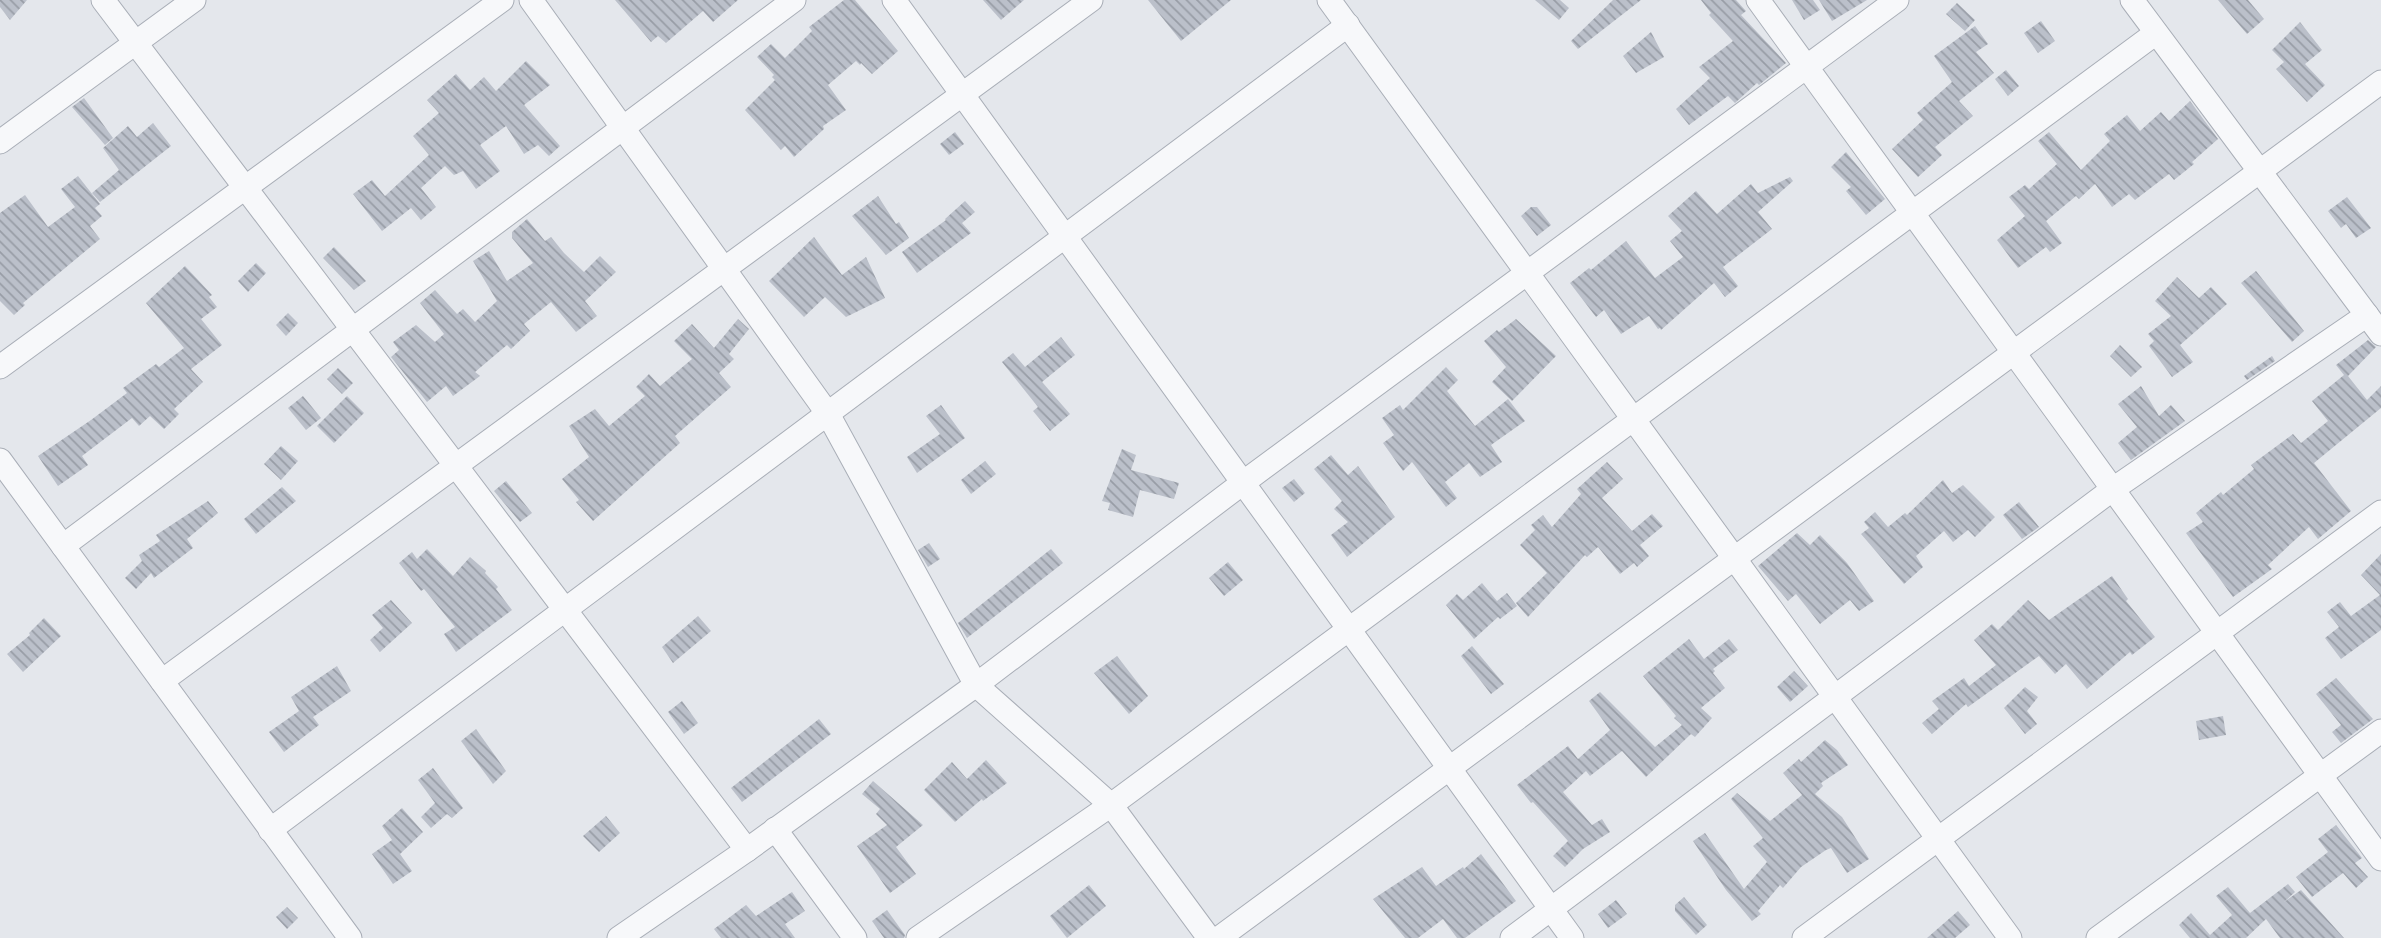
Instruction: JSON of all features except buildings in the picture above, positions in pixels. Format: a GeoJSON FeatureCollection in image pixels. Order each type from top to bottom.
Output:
{"type":"FeatureCollection","features":[{"type":"Feature","properties":{"kind":"street"},"geometry":{"type":"LineString","coordinates":[[103,0],[747,850]]}},
{"type":"Feature","properties":{"kind":"street"},"geometry":{"type":"LineString","coordinates":[[0,142],[194,0]]}},
{"type":"Feature","properties":{"kind":"street"},"geometry":{"type":"LineString","coordinates":[[0,367],[502,0]]}},
{"type":"Feature","properties":{"kind":"street"},"geometry":{"type":"LineString","coordinates":[[531,0],[828,414],[976,685],[1111,805],[1209,938]]}},
{"type":"Feature","properties":{"kind":"street"},"geometry":{"type":"LineString","coordinates":[[63,546],[794,0]]}},
{"type":"Feature","properties":{"kind":"street"},"geometry":{"type":"LineString","coordinates":[[894,0],[1572,938]]}},
{"type":"Feature","properties":{"kind":"street"},"geometry":{"type":"LineString","coordinates":[[162,681],[1091,0]]}},
{"type":"Feature","properties":{"kind":"street"},"geometry":{"type":"LineString","coordinates":[[1329,0],[2010,938]]}},
{"type":"Feature","properties":{"kind":"street"},"geometry":{"type":"LineString","coordinates":[[1758,0],[2381,859]]}},
{"type":"Feature","properties":{"kind":"street"},"geometry":{"type":"LineString","coordinates":[[619,938],[747,850],[976,685],[1244,482],[1896,0]]}},
{"type":"Feature","properties":{"kind":"street"},"geometry":{"type":"LineString","coordinates":[[2132,0],[2381,334]]}},
{"type":"Feature","properties":{"kind":"street"},"geometry":{"type":"LineString","coordinates":[[270,830],[1348,26]]}},
{"type":"Feature","properties":{"kind":"street"},"geometry":{"type":"LineString","coordinates":[[919,938],[1111,805],[2156,33]]}},
{"type":"Feature","properties":{"kind":"street"},"geometry":{"type":"LineString","coordinates":[[1219,938],[2381,82]]}},
{"type":"Feature","properties":{"kind":"street"},"geometry":{"type":"LineString","coordinates":[[1513,938],[2113,489],[2367,315]]}},
{"type":"Feature","properties":{"kind":"street"},"geometry":{"type":"LineString","coordinates":[[0,460],[350,938]]}},
{"type":"Feature","properties":{"kind":"street"},"geometry":{"type":"LineString","coordinates":[[1804,938],[2381,512]]}},
{"type":"Feature","properties":{"kind":"street"},"geometry":{"type":"LineString","coordinates":[[2098,938],[2381,731]]}},
{"type":"Feature","properties":{"kind":"street"},"geometry":{"type":"LineString","coordinates":[[775,829],[855,938]]}}]}
